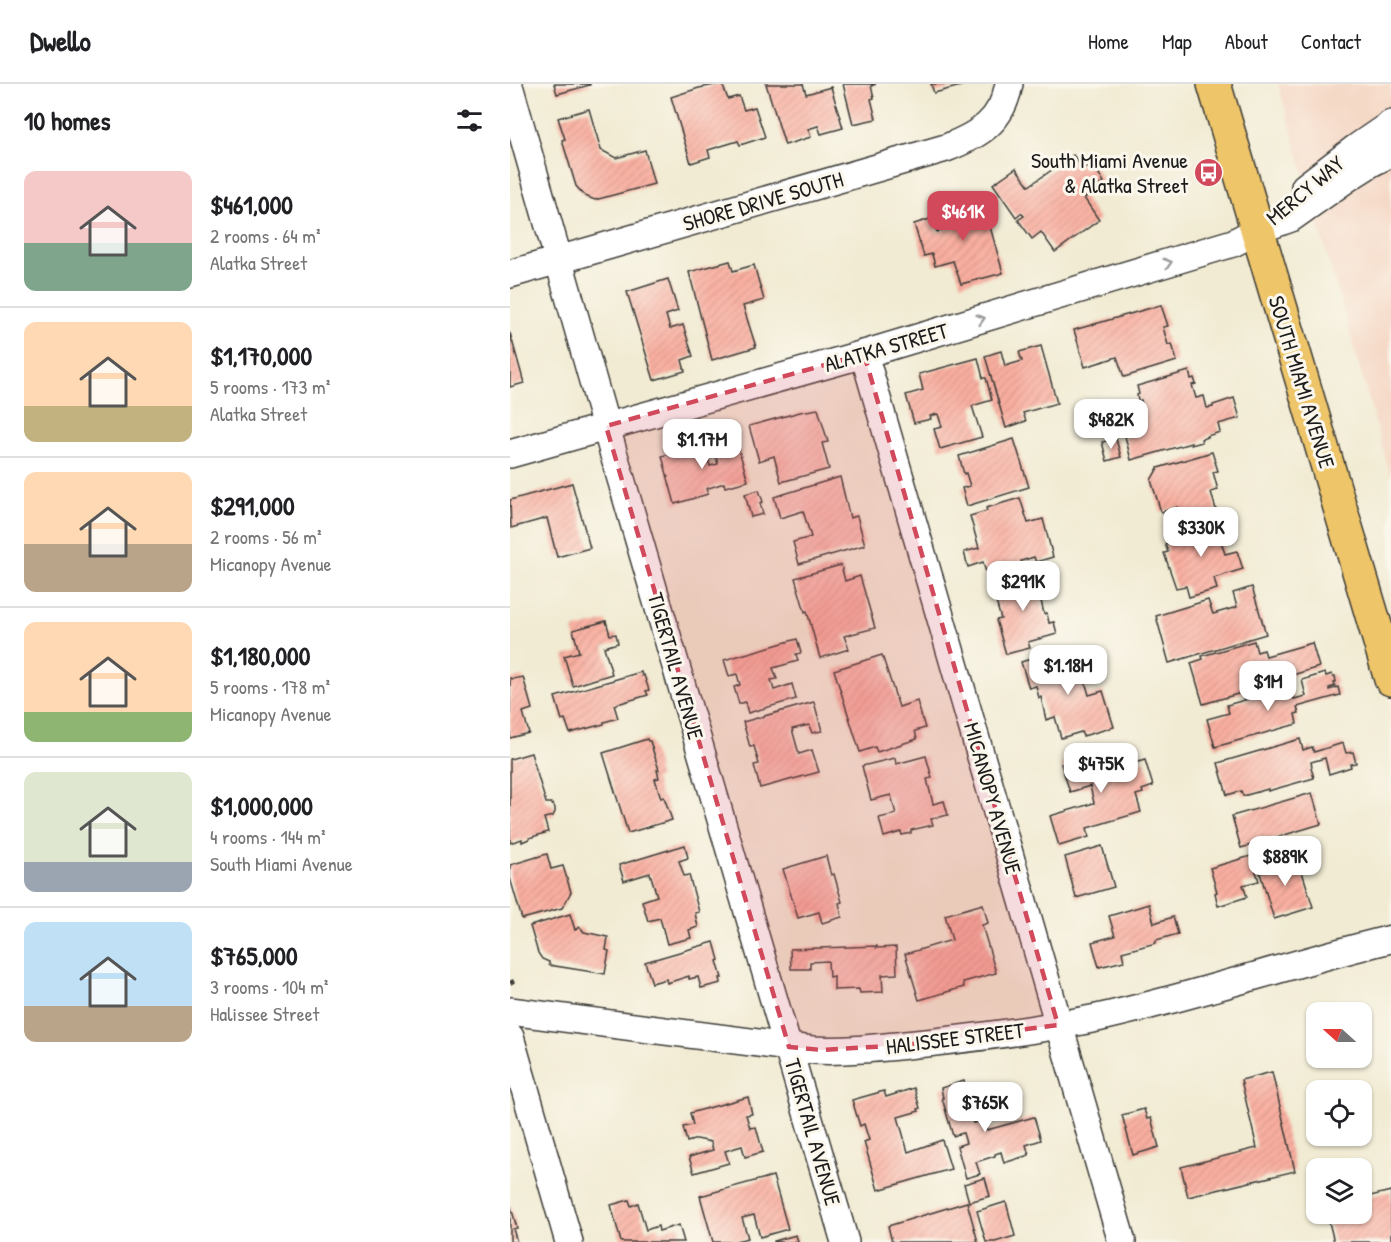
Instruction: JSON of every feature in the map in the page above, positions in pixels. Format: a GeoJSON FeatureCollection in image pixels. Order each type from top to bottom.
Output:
{"type":"FeatureCollection","features":[{"type":"Feature","properties":{"kind":"main road","name":"SOUTH MIAMI AVENUE"},"geometry":{"type":"LineString","coordinates":[[1214,84],[1391,679]]}},
{"type":"Feature","properties":{"kind":"street","name":"TIGERTAIL AVENUE"},"geometry":{"type":"LineString","coordinates":[[510,89],[606,426],[845,1242]]}},
{"type":"Feature","properties":{"kind":"street","name":"SHORE DRIVE SOUTH"},"geometry":{"type":"LineString","coordinates":[[510,274],[946,148],[984,129],[1006,94]]}},
{"type":"Feature","properties":{"kind":"street","name":"MERCY WAY"},"geometry":{"type":"LineString","coordinates":[[1258,230],[1287,201],[1391,124]]}},
{"type":"Feature","properties":{"kind":"street","name":"MERCY WAY"},"geometry":{"type":"LineString","coordinates":[[1258,230],[1291,218],[1349,177],[1391,153]]}},
{"type":"Feature","properties":{"kind":"street","name":"ALATKA STREET"},"geometry":{"type":"LineString","coordinates":[[510,454],[864,354],[1222,247],[1258,230]]}},
{"type":"Feature","properties":{"kind":"street","name":"MICANOPY AVENUE"},"geometry":{"type":"LineString","coordinates":[[864,354],[1122,1242]]}},
{"type":"Feature","properties":{"kind":"street","name":"HALISSEE STREET"},"geometry":{"type":"LineString","coordinates":[[510,1011],[822,1050],[905,1045],[977,1037],[1097,1018],[1391,939]]}},
{"type":"Feature","properties":{"kind":"street"},"geometry":{"type":"LineString","coordinates":[[510,1037],[569,1242]]}},
{"type":"Feature","properties":{"kind":"path"},"geometry":{"type":"LineString","coordinates":[[510,983],[515,981]]}},
{"type":"Feature","properties":{"kind":"highlighted area"},"geometry":{"type":"Polygon","coordinates":[[[864,354],[1058,1025],[905,1045],[822,1050],[789,1047],[606,426],[864,354]]]}},
{"type":"Feature","properties":{"kind":"shaded area"},"geometry":{"type":"Polygon","coordinates":[[[1278,84],[1391,84],[1391,477],[1278,84]]]}},
{"type":"Feature","properties":{"kind":"building"},"geometry":{"type":"Polygon","coordinates":[[[554,84],[590,84],[590,85],[557,94],[554,84]]]}},
{"type":"Feature","properties":{"kind":"building"},"geometry":{"type":"Polygon","coordinates":[[[722,84],[728,99],[739,96],[744,110],[755,107],[765,137],[740,145],[738,141],[708,150],[710,157],[691,163],[671,97],[699,88],[722,84]]]}},
{"type":"Feature","properties":{"kind":"building"},"geometry":{"type":"Polygon","coordinates":[[[766,84],[803,84],[806,94],[831,87],[843,128],[821,134],[818,126],[808,129],[811,137],[785,145],[766,84]]]}},
{"type":"Feature","properties":{"kind":"building"},"geometry":{"type":"Polygon","coordinates":[[[843,84],[876,84],[871,86],[874,98],[871,99],[876,119],[853,124],[843,84]]]}},
{"type":"Feature","properties":{"kind":"building"},"geometry":{"type":"Polygon","coordinates":[[[931,84],[965,84],[965,85],[934,93],[931,84]]]}},
{"type":"Feature","properties":{"kind":"building"},"geometry":{"type":"Polygon","coordinates":[[[589,109],[601,150],[616,158],[645,150],[654,184],[595,200],[585,196],[576,186],[558,118],[589,109]]]}},
{"type":"Feature","properties":{"kind":"building"},"geometry":{"type":"Polygon","coordinates":[[[1073,155],[1083,169],[1092,163],[1104,182],[1084,198],[1099,220],[1055,252],[1041,232],[1032,239],[1018,220],[1024,216],[1021,213],[1016,217],[993,184],[1016,168],[1029,186],[1073,155]]]}},
{"type":"Feature","properties":{"kind":"building"},"geometry":{"type":"Polygon","coordinates":[[[981,194],[1003,273],[961,284],[953,261],[935,266],[932,254],[924,256],[914,224],[933,218],[937,232],[956,226],[953,217],[962,214],[958,201],[981,194]]]}},
{"type":"Feature","properties":{"kind":"building"},"geometry":{"type":"Polygon","coordinates":[[[730,261],[733,271],[754,265],[764,300],[743,306],[756,347],[712,360],[689,272],[730,261]]]}},
{"type":"Feature","properties":{"kind":"building"},"geometry":{"type":"Polygon","coordinates":[[[668,279],[678,311],[666,315],[670,329],[683,325],[693,356],[682,360],[685,371],[654,380],[627,292],[668,279]]]}},
{"type":"Feature","properties":{"kind":"building"},"geometry":{"type":"Polygon","coordinates":[[[1161,305],[1168,326],[1163,327],[1168,345],[1172,344],[1177,361],[1124,377],[1117,357],[1085,367],[1074,330],[1161,305]]]}},
{"type":"Feature","properties":{"kind":"building"},"geometry":{"type":"Polygon","coordinates":[[[510,333],[524,383],[510,387],[510,333]]]}},
{"type":"Feature","properties":{"kind":"building"},"geometry":{"type":"Polygon","coordinates":[[[1041,346],[1057,403],[1023,413],[1026,421],[1006,428],[985,356],[1001,351],[1005,366],[1022,361],[1019,352],[1041,346]]]}},
{"type":"Feature","properties":{"kind":"building"},"geometry":{"type":"Polygon","coordinates":[[[978,358],[992,400],[972,406],[982,437],[940,449],[934,429],[942,427],[938,414],[930,416],[931,419],[914,423],[906,395],[923,390],[919,374],[978,358]]]}},
{"type":"Feature","properties":{"kind":"building"},"geometry":{"type":"Polygon","coordinates":[[[1189,371],[1191,379],[1194,378],[1196,384],[1192,385],[1196,398],[1204,396],[1207,408],[1234,398],[1240,418],[1218,424],[1220,432],[1201,439],[1202,442],[1131,460],[1124,432],[1141,427],[1135,406],[1142,404],[1141,400],[1138,401],[1137,386],[1189,371]]]}},
{"type":"Feature","properties":{"kind":"building"},"geometry":{"type":"Polygon","coordinates":[[[818,409],[828,442],[822,443],[829,469],[781,482],[774,456],[759,461],[749,426],[818,409]]]}},
{"type":"Feature","properties":{"kind":"building"},"geometry":{"type":"Polygon","coordinates":[[[708,438],[713,457],[708,458],[710,466],[718,464],[715,454],[738,447],[748,481],[725,487],[724,483],[706,489],[708,494],[675,504],[662,456],[676,452],[675,448],[708,438]]]}},
{"type":"Feature","properties":{"kind":"building"},"geometry":{"type":"Polygon","coordinates":[[[1014,439],[1029,487],[967,506],[962,488],[970,486],[959,456],[1014,439]]]}},
{"type":"Feature","properties":{"kind":"building"},"geometry":{"type":"Polygon","coordinates":[[[1116,439],[1121,457],[1107,461],[1102,442],[1116,439]]]}},
{"type":"Feature","properties":{"kind":"building"},"geometry":{"type":"Polygon","coordinates":[[[1212,452],[1218,471],[1213,472],[1218,490],[1211,492],[1217,513],[1183,523],[1178,507],[1161,512],[1151,480],[1158,468],[1212,452]]]}},
{"type":"Feature","properties":{"kind":"building"},"geometry":{"type":"Polygon","coordinates":[[[840,477],[850,518],[857,516],[865,545],[799,564],[793,542],[811,537],[803,511],[780,518],[774,497],[840,477]]]}},
{"type":"Feature","properties":{"kind":"building"},"geometry":{"type":"Polygon","coordinates":[[[572,483],[590,548],[557,557],[547,518],[511,528],[510,500],[572,483]]]}},
{"type":"Feature","properties":{"kind":"building"},"geometry":{"type":"Polygon","coordinates":[[[759,490],[763,502],[760,503],[763,514],[751,517],[745,494],[759,490]]]}},
{"type":"Feature","properties":{"kind":"building"},"geometry":{"type":"Polygon","coordinates":[[[1020,498],[1028,523],[1043,519],[1053,557],[1036,562],[1034,557],[1021,561],[1022,565],[987,576],[983,562],[968,567],[964,552],[979,548],[970,516],[987,511],[986,508],[1020,498]]]}},
{"type":"Feature","properties":{"kind":"building"},"geometry":{"type":"Polygon","coordinates":[[[1228,518],[1233,534],[1220,538],[1225,554],[1237,551],[1243,569],[1214,578],[1217,589],[1189,597],[1186,586],[1176,588],[1164,553],[1168,552],[1165,544],[1183,538],[1181,532],[1228,518]]]}},
{"type":"Feature","properties":{"kind":"building"},"geometry":{"type":"Polygon","coordinates":[[[841,565],[845,581],[860,576],[875,628],[844,636],[849,649],[820,658],[795,578],[841,565]]]}},
{"type":"Feature","properties":{"kind":"building"},"geometry":{"type":"Polygon","coordinates":[[[1048,573],[1054,592],[1040,596],[1044,614],[1047,613],[1049,623],[1054,622],[1057,634],[1028,642],[1030,648],[1006,654],[996,620],[1001,619],[992,588],[1048,573]]]}},
{"type":"Feature","properties":{"kind":"building"},"geometry":{"type":"Polygon","coordinates":[[[1252,587],[1266,634],[1169,663],[1156,616],[1208,600],[1213,614],[1237,607],[1233,593],[1252,587]]]}},
{"type":"Feature","properties":{"kind":"building"},"geometry":{"type":"Polygon","coordinates":[[[606,621],[610,635],[616,634],[618,643],[604,647],[612,674],[573,686],[564,656],[579,652],[573,630],[606,621]]]}},
{"type":"Feature","properties":{"kind":"building"},"geometry":{"type":"Polygon","coordinates":[[[797,639],[801,653],[796,654],[798,661],[773,668],[777,679],[771,680],[774,690],[792,684],[796,699],[748,713],[745,702],[739,704],[734,687],[740,685],[737,674],[729,676],[724,660],[797,639]]]}},
{"type":"Feature","properties":{"kind":"building"},"geometry":{"type":"Polygon","coordinates":[[[1254,641],[1257,652],[1264,650],[1266,656],[1312,643],[1319,667],[1276,680],[1272,668],[1265,670],[1269,685],[1203,704],[1191,663],[1203,659],[1202,656],[1254,641]]]}},
{"type":"Feature","properties":{"kind":"building"},"geometry":{"type":"Polygon","coordinates":[[[1077,654],[1089,695],[1103,691],[1114,727],[1083,736],[1081,732],[1061,738],[1055,717],[1046,720],[1036,686],[1029,688],[1021,662],[1044,655],[1047,662],[1077,654]]]}},
{"type":"Feature","properties":{"kind":"building"},"geometry":{"type":"Polygon","coordinates":[[[882,655],[899,707],[917,701],[925,728],[915,731],[917,739],[877,752],[875,747],[860,752],[834,670],[882,655]]]}},
{"type":"Feature","properties":{"kind":"building"},"geometry":{"type":"Polygon","coordinates":[[[641,672],[649,690],[646,691],[648,695],[614,705],[618,718],[570,733],[565,719],[562,720],[555,697],[641,672]]]}},
{"type":"Feature","properties":{"kind":"building"},"geometry":{"type":"Polygon","coordinates":[[[1325,673],[1326,676],[1332,674],[1333,677],[1335,676],[1335,686],[1329,690],[1338,687],[1340,695],[1297,707],[1299,713],[1295,714],[1297,724],[1215,747],[1207,719],[1229,713],[1227,705],[1283,689],[1285,696],[1292,694],[1294,699],[1306,696],[1302,680],[1325,673]]]}},
{"type":"Feature","properties":{"kind":"building"},"geometry":{"type":"Polygon","coordinates":[[[523,677],[532,709],[523,712],[529,733],[510,738],[510,678],[523,677]]]}},
{"type":"Feature","properties":{"kind":"building"},"geometry":{"type":"Polygon","coordinates":[[[814,702],[822,731],[812,733],[809,725],[792,729],[799,754],[812,750],[819,772],[760,788],[754,765],[759,764],[754,746],[750,747],[743,722],[814,702]]]}},
{"type":"Feature","properties":{"kind":"building"},"geometry":{"type":"Polygon","coordinates":[[[647,739],[650,741],[659,770],[657,770],[659,778],[655,779],[672,820],[628,833],[603,753],[647,739]]]}},
{"type":"Feature","properties":{"kind":"building"},"geometry":{"type":"Polygon","coordinates":[[[1300,739],[1303,750],[1312,747],[1314,752],[1343,743],[1346,753],[1353,752],[1356,763],[1350,764],[1351,767],[1329,774],[1325,758],[1311,762],[1314,778],[1243,796],[1241,791],[1227,795],[1218,763],[1300,739]]]}},
{"type":"Feature","properties":{"kind":"building"},"geometry":{"type":"Polygon","coordinates":[[[531,753],[546,803],[551,803],[555,812],[553,816],[544,818],[548,832],[522,842],[522,839],[510,843],[510,759],[531,753]]]}},
{"type":"Feature","properties":{"kind":"building"},"geometry":{"type":"Polygon","coordinates":[[[1115,753],[1117,759],[1126,756],[1128,765],[1145,760],[1153,786],[1136,795],[1141,812],[1087,828],[1089,837],[1059,846],[1050,816],[1094,803],[1090,786],[1070,792],[1061,764],[1082,757],[1084,762],[1115,753]]]}},
{"type":"Feature","properties":{"kind":"building"},"geometry":{"type":"Polygon","coordinates":[[[926,756],[932,778],[927,779],[933,804],[944,801],[948,815],[931,819],[933,825],[911,830],[911,833],[902,835],[901,832],[884,837],[879,818],[896,814],[891,795],[871,800],[862,766],[895,758],[896,764],[926,756]]]}},
{"type":"Feature","properties":{"kind":"building"},"geometry":{"type":"Polygon","coordinates":[[[1312,793],[1321,824],[1241,848],[1232,816],[1312,793]]]}},
{"type":"Feature","properties":{"kind":"building"},"geometry":{"type":"Polygon","coordinates":[[[685,845],[688,858],[679,861],[684,876],[689,875],[699,912],[695,913],[698,927],[689,930],[691,938],[667,944],[660,918],[648,921],[642,901],[657,896],[650,873],[624,881],[619,865],[685,845]]]}},
{"type":"Feature","properties":{"kind":"building"},"geometry":{"type":"Polygon","coordinates":[[[1102,846],[1114,887],[1076,898],[1065,857],[1102,846]]]}},
{"type":"Feature","properties":{"kind":"building"},"geometry":{"type":"Polygon","coordinates":[[[1283,852],[1286,865],[1299,862],[1313,907],[1274,919],[1260,873],[1267,871],[1263,858],[1283,852]]]}},
{"type":"Feature","properties":{"kind":"building"},"geometry":{"type":"Polygon","coordinates":[[[547,854],[551,869],[563,866],[571,892],[562,908],[522,919],[510,878],[510,865],[547,854]]]}},
{"type":"Feature","properties":{"kind":"building"},"geometry":{"type":"Polygon","coordinates":[[[826,856],[842,902],[839,903],[842,917],[822,923],[819,912],[798,918],[783,869],[826,856]]]}},
{"type":"Feature","properties":{"kind":"building"},"geometry":{"type":"Polygon","coordinates":[[[1251,856],[1259,881],[1243,885],[1247,897],[1218,906],[1215,893],[1217,892],[1210,868],[1251,856]]]}},
{"type":"Feature","properties":{"kind":"building"},"geometry":{"type":"Polygon","coordinates":[[[983,904],[988,923],[982,925],[996,973],[963,982],[964,987],[919,1000],[905,954],[952,940],[945,915],[983,904]]]}},
{"type":"Feature","properties":{"kind":"building"},"geometry":{"type":"Polygon","coordinates":[[[1149,904],[1154,923],[1173,917],[1178,934],[1156,940],[1156,943],[1122,952],[1124,961],[1099,967],[1092,942],[1115,936],[1109,916],[1149,904]]]}},
{"type":"Feature","properties":{"kind":"building"},"geometry":{"type":"Polygon","coordinates":[[[570,914],[575,930],[580,927],[584,932],[608,937],[606,950],[609,951],[605,974],[549,965],[549,962],[542,959],[538,953],[530,926],[570,914]]]}},
{"type":"Feature","properties":{"kind":"building"},"geometry":{"type":"Polygon","coordinates":[[[714,942],[719,960],[717,961],[722,978],[720,978],[721,983],[701,988],[698,977],[689,979],[689,976],[667,983],[666,979],[652,983],[645,962],[714,942]]]}},
{"type":"Feature","properties":{"kind":"building"},"geometry":{"type":"Polygon","coordinates":[[[877,946],[876,948],[896,947],[897,974],[882,975],[883,992],[860,993],[859,989],[834,990],[834,976],[829,977],[828,961],[810,962],[810,969],[791,969],[790,949],[877,946]]]}},
{"type":"Feature","properties":{"kind":"building"},"geometry":{"type":"Polygon","coordinates":[[[1272,1072],[1295,1171],[1188,1197],[1181,1167],[1257,1148],[1241,1080],[1272,1072]]]}},
{"type":"Feature","properties":{"kind":"building"},"geometry":{"type":"Polygon","coordinates":[[[964,1081],[972,1109],[969,1110],[973,1123],[984,1120],[987,1130],[1034,1117],[1041,1140],[1026,1145],[1029,1155],[1004,1163],[1001,1152],[995,1154],[995,1156],[976,1162],[980,1174],[966,1178],[957,1146],[966,1143],[963,1133],[953,1136],[941,1088],[964,1081]]]}},
{"type":"Feature","properties":{"kind":"building"},"geometry":{"type":"Polygon","coordinates":[[[914,1088],[919,1111],[898,1117],[908,1152],[942,1140],[951,1169],[878,1190],[864,1142],[869,1140],[864,1124],[860,1126],[852,1100],[884,1091],[886,1097],[914,1088]]]}},
{"type":"Feature","properties":{"kind":"building"},"geometry":{"type":"Polygon","coordinates":[[[748,1097],[752,1114],[746,1115],[750,1128],[756,1127],[763,1152],[745,1157],[742,1146],[725,1151],[729,1163],[694,1173],[689,1157],[713,1150],[711,1142],[697,1139],[687,1142],[683,1127],[693,1125],[690,1113],[748,1097]]]}},
{"type":"Feature","properties":{"kind":"building"},"geometry":{"type":"Polygon","coordinates":[[[1144,1109],[1147,1119],[1151,1118],[1159,1147],[1133,1155],[1122,1115],[1144,1109]]]}},
{"type":"Feature","properties":{"kind":"building"},"geometry":{"type":"Polygon","coordinates":[[[773,1176],[788,1229],[760,1237],[754,1215],[742,1218],[748,1238],[732,1242],[713,1242],[700,1196],[773,1176]]]}},
{"type":"Feature","properties":{"kind":"building"},"geometry":{"type":"Polygon","coordinates":[[[985,1178],[990,1196],[969,1202],[964,1184],[985,1178]]]}},
{"type":"Feature","properties":{"kind":"building"},"geometry":{"type":"Polygon","coordinates":[[[1391,1191],[1391,1242],[1334,1242],[1330,1224],[1372,1224],[1372,1196],[1391,1191]]]}},
{"type":"Feature","properties":{"kind":"building"},"geometry":{"type":"Polygon","coordinates":[[[629,1200],[631,1206],[638,1203],[646,1230],[658,1226],[659,1231],[679,1225],[684,1242],[621,1242],[611,1205],[629,1200]]]}},
{"type":"Feature","properties":{"kind":"building"},"geometry":{"type":"Polygon","coordinates":[[[967,1202],[978,1242],[892,1242],[888,1226],[967,1202]]]}},
{"type":"Feature","properties":{"kind":"building"},"geometry":{"type":"Polygon","coordinates":[[[1006,1202],[1015,1236],[995,1242],[986,1242],[977,1211],[1006,1202]]]}},
{"type":"Feature","properties":{"kind":"building"},"geometry":{"type":"Polygon","coordinates":[[[510,1204],[517,1228],[513,1229],[517,1242],[510,1242],[510,1204]]]}},
{"type":"Feature","properties":{"kind":"building"},"geometry":{"type":"Polygon","coordinates":[[[796,1235],[798,1242],[774,1242],[774,1241],[796,1235]]]}},
{"type":"Feature","properties":{"kind":"place","name":"South Miami Avenue & Alatka Street"},"geometry":{"type":"Point","coordinates":[1209,173]}}]}
